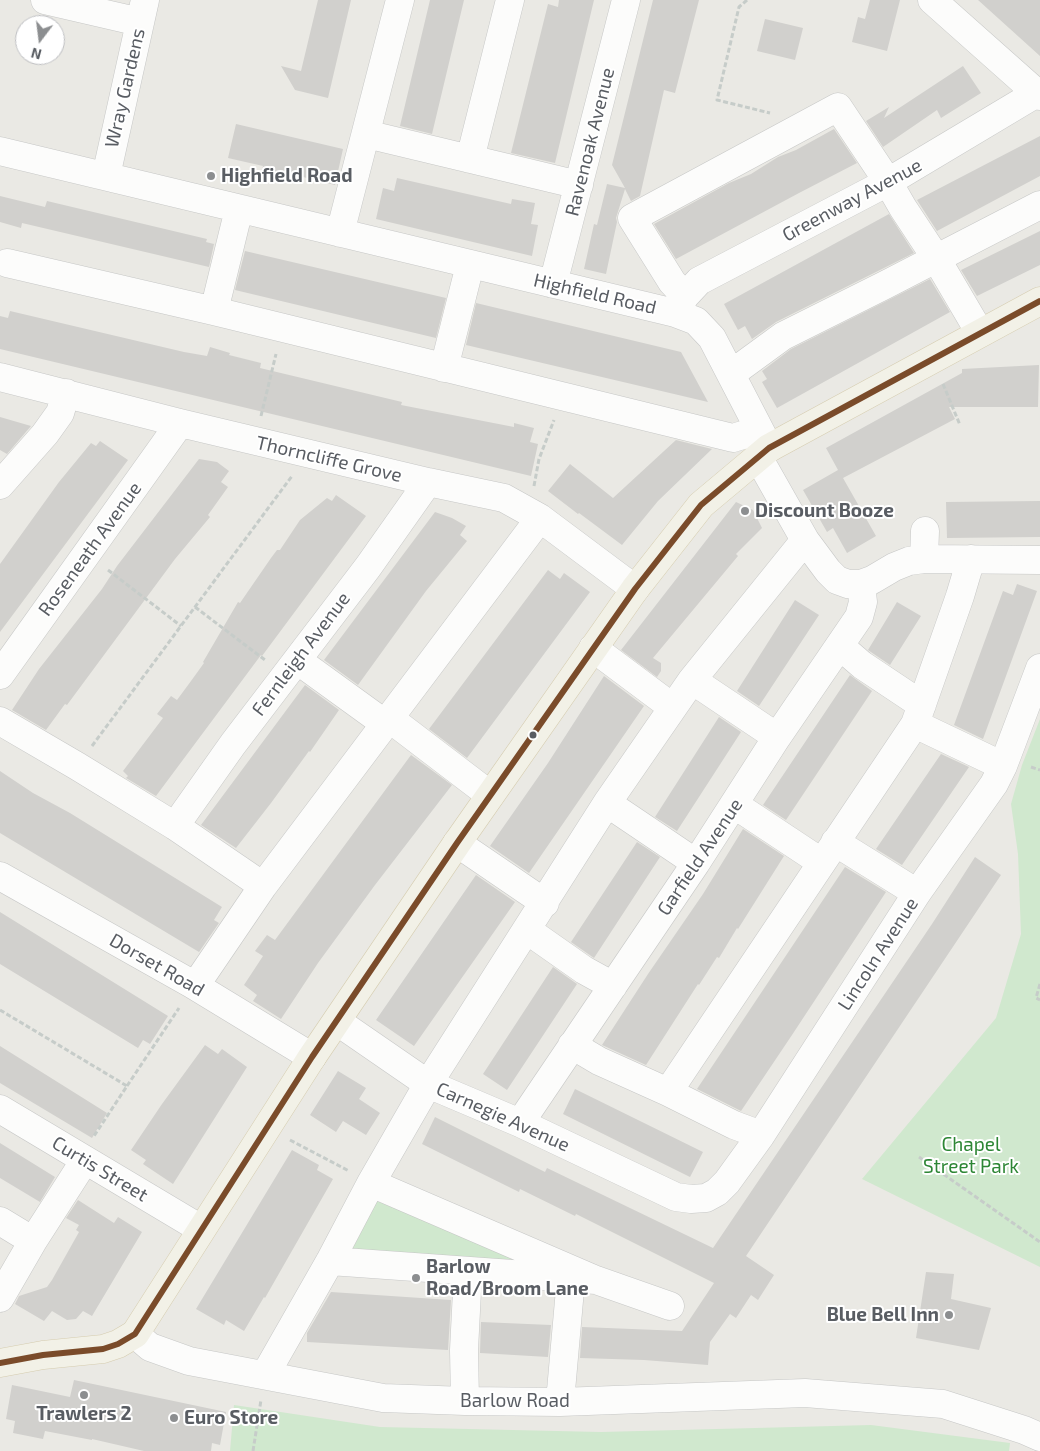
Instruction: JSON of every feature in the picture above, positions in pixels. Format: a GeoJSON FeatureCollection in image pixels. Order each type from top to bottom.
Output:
{"type":"FeatureCollection","features":[{"type":"Feature","properties":{"kind":"main road"},"geometry":{"type":"LineString","coordinates":[[0,1363],[43,1355],[103,1349],[118,1344],[134,1334],[312,1057],[338,1022],[457,842],[634,589],[701,506],[762,445],[1040,301]]}},
{"type":"Feature","properties":{"kind":"street"},"geometry":{"type":"LineString","coordinates":[[45,0],[142,11]]}},
{"type":"Feature","properties":{"kind":"street"},"geometry":{"type":"LineString","coordinates":[[340,233],[400,0]]}},
{"type":"Feature","properties":{"kind":"street"},"geometry":{"type":"LineString","coordinates":[[470,159],[510,0]]}},
{"type":"Feature","properties":{"kind":"street","name":"Ravenoak Avenue"},"geometry":{"type":"LineString","coordinates":[[553,284],[626,0]]}},
{"type":"Feature","properties":{"kind":"street"},"geometry":{"type":"LineString","coordinates":[[932,0],[1038,95]]}},
{"type":"Feature","properties":{"kind":"street","name":"Wray Gardens"},"geometry":{"type":"LineString","coordinates":[[106,176],[142,11]]}},
{"type":"Feature","properties":{"kind":"street","name":"Greenway Avenue"},"geometry":{"type":"LineString","coordinates":[[680,305],[699,281],[888,182],[1038,95]]}},
{"type":"Feature","properties":{"kind":"street"},"geometry":{"type":"LineString","coordinates":[[680,305],[672,282],[632,218],[838,107],[936,258],[980,333]]}},
{"type":"Feature","properties":{"kind":"street"},"geometry":{"type":"LineString","coordinates":[[366,134],[579,185]]}},
{"type":"Feature","properties":{"kind":"street","name":"Highfield Road"},"geometry":{"type":"LineString","coordinates":[[0,151],[553,284],[680,305],[712,338],[806,540],[828,571],[837,580],[848,584],[861,584]]}},
{"type":"Feature","properties":{"kind":"street"},"geometry":{"type":"LineString","coordinates":[[730,374],[783,336],[1040,205]]}},
{"type":"Feature","properties":{"kind":"street"},"geometry":{"type":"LineString","coordinates":[[214,311],[240,209]]}},
{"type":"Feature","properties":{"kind":"street"},"geometry":{"type":"LineString","coordinates":[[7,262],[762,445]]}},
{"type":"Feature","properties":{"kind":"street"},"geometry":{"type":"LineString","coordinates":[[444,368],[470,265]]}},
{"type":"Feature","properties":{"kind":"street","name":"Thorncliffe Grove"},"geometry":{"type":"LineString","coordinates":[[0,377],[300,452],[504,498],[533,514],[634,589]]}},
{"type":"Feature","properties":{"kind":"street"},"geometry":{"type":"LineString","coordinates":[[0,485],[45,434],[60,413],[66,393]]}},
{"type":"Feature","properties":{"kind":"street","name":"Roseneath Avenue"},"geometry":{"type":"LineString","coordinates":[[0,675],[180,423]]}},
{"type":"Feature","properties":{"kind":"street","name":"Fernleigh Avenue"},"geometry":{"type":"LineString","coordinates":[[175,826],[368,567],[428,482]]}},
{"type":"Feature","properties":{"kind":"street"},"geometry":{"type":"LineString","coordinates":[[194,985],[263,886],[386,720],[533,514]]}},
{"type":"Feature","properties":{"kind":"street"},"geometry":{"type":"LineString","coordinates":[[924,559],[925,531]]}},
{"type":"Feature","properties":{"kind":"street"},"geometry":{"type":"LineString","coordinates":[[265,1375],[428,1084],[607,804],[692,680],[806,540]]}},
{"type":"Feature","properties":{"kind":"street"},"geometry":{"type":"LineString","coordinates":[[861,584],[909,561],[924,559],[1040,560]]}},
{"type":"Feature","properties":{"kind":"street"},"geometry":{"type":"LineString","coordinates":[[668,1092],[918,714],[960,596],[971,559]]}},
{"type":"Feature","properties":{"kind":"street","name":"Garfield Avenue"},"geometry":{"type":"LineString","coordinates":[[520,1123],[735,805],[777,737],[859,617],[863,602],[861,584]]}},
{"type":"Feature","properties":{"kind":"street"},"geometry":{"type":"LineString","coordinates":[[840,646],[918,714],[1003,766]]}},
{"type":"Feature","properties":{"kind":"street"},"geometry":{"type":"LineString","coordinates":[[593,648],[672,707]]}},
{"type":"Feature","properties":{"kind":"street"},"geometry":{"type":"LineString","coordinates":[[291,668],[386,720],[490,795]]}},
{"type":"Feature","properties":{"kind":"street","name":"Lincoln Avenue"},"geometry":{"type":"LineString","coordinates":[[676,1197],[706,1198],[717,1192],[727,1182],[761,1136],[917,893],[994,784],[1003,766],[1040,668]]}},
{"type":"Feature","properties":{"kind":"street"},"geometry":{"type":"LineString","coordinates":[[692,680],[777,737]]}},
{"type":"Feature","properties":{"kind":"street"},"geometry":{"type":"LineString","coordinates":[[0,721],[175,826],[263,886]]}},
{"type":"Feature","properties":{"kind":"street"},"geometry":{"type":"LineString","coordinates":[[607,804],[696,863]]}},
{"type":"Feature","properties":{"kind":"street"},"geometry":{"type":"LineString","coordinates":[[735,805],[828,852],[917,893]]}},
{"type":"Feature","properties":{"kind":"street"},"geometry":{"type":"LineString","coordinates":[[457,842],[545,903]]}},
{"type":"Feature","properties":{"kind":"street","name":"Dorset Road"},"geometry":{"type":"LineString","coordinates":[[0,876],[194,985],[312,1057]]}},
{"type":"Feature","properties":{"kind":"street"},"geometry":{"type":"LineString","coordinates":[[528,930],[584,970],[612,986]]}},
{"type":"Feature","properties":{"kind":"street","name":"Carnegie Avenue"},"geometry":{"type":"LineString","coordinates":[[338,1022],[428,1084],[520,1123],[676,1197]]}},
{"type":"Feature","properties":{"kind":"street"},"geometry":{"type":"LineString","coordinates":[[572,1046],[599,1061],[761,1136]]}},
{"type":"Feature","properties":{"kind":"street","name":"Curtis Street"},"geometry":{"type":"LineString","coordinates":[[0,1109],[201,1229]]}},
{"type":"Feature","properties":{"kind":"street"},"geometry":{"type":"LineString","coordinates":[[0,1298],[83,1159]]}},
{"type":"Feature","properties":{"kind":"street"},"geometry":{"type":"LineString","coordinates":[[371,1183],[584,1279],[670,1306]]}},
{"type":"Feature","properties":{"kind":"street"},"geometry":{"type":"LineString","coordinates":[[0,1221],[34,1241]]}},
{"type":"Feature","properties":{"kind":"street"},"geometry":{"type":"LineString","coordinates":[[330,1262],[584,1279]]}},
{"type":"Feature","properties":{"kind":"street"},"geometry":{"type":"LineString","coordinates":[[465,1401],[464,1350],[468,1271]]}},
{"type":"Feature","properties":{"kind":"street"},"geometry":{"type":"LineString","coordinates":[[560,1402],[584,1279]]}},
{"type":"Feature","properties":{"kind":"street","name":"Barlow Road"},"geometry":{"type":"LineString","coordinates":[[134,1334],[150,1347],[189,1361],[383,1398],[560,1402],[805,1393],[943,1404],[1040,1437]]}},
{"type":"Feature","properties":{"kind":"path"},"geometry":{"type":"LineString","coordinates":[[747,0],[739,6],[717,100],[789,118],[802,128]]}},
{"type":"Feature","properties":{"kind":"path"},"geometry":{"type":"LineString","coordinates":[[255,441],[282,328]]}},
{"type":"Feature","properties":{"kind":"path"},"geometry":{"type":"LineString","coordinates":[[942,382],[960,425]]}},
{"type":"Feature","properties":{"kind":"path"},"geometry":{"type":"LineString","coordinates":[[533,514],[539,459],[563,397]]}},
{"type":"Feature","properties":{"kind":"path"},"geometry":{"type":"LineString","coordinates":[[77,766],[295,472],[300,452]]}},
{"type":"Feature","properties":{"kind":"path"},"geometry":{"type":"LineString","coordinates":[[87,554],[181,626]]}},
{"type":"Feature","properties":{"kind":"path"},"geometry":{"type":"LineString","coordinates":[[194,607],[291,668]]}},
{"type":"Feature","properties":{"kind":"path"},"geometry":{"type":"LineString","coordinates":[[1040,984],[1036,998],[1040,1000]]}},
{"type":"Feature","properties":{"kind":"path"},"geometry":{"type":"LineString","coordinates":[[83,1159],[127,1086],[194,985]]}},
{"type":"Feature","properties":{"kind":"path"},"geometry":{"type":"LineString","coordinates":[[0,1010],[127,1086]]}},
{"type":"Feature","properties":{"kind":"path"},"geometry":{"type":"LineString","coordinates":[[267,1128],[371,1183]]}},
{"type":"Feature","properties":{"kind":"path"},"geometry":{"type":"LineString","coordinates":[[919,1157],[1040,1242]]}},
{"type":"Feature","properties":{"kind":"path"},"geometry":{"type":"LineString","coordinates":[[253,1451],[265,1375]]}},
{"type":"Feature","properties":{"kind":"green space","name":"Chapel Street Park"},"geometry":{"type":"Polygon","coordinates":[[[1040,719],[1040,1267],[862,1179],[996,1018],[1021,934],[1018,854],[1011,804],[1022,765],[1040,719]]]}},
{"type":"Feature","properties":{"kind":"green space"},"geometry":{"type":"Polygon","coordinates":[[[373,1195],[569,1273],[339,1255],[373,1195]]]}},
{"type":"Feature","properties":{"kind":"green space"},"geometry":{"type":"Polygon","coordinates":[[[234,1405],[380,1427],[601,1432],[871,1425],[1010,1443],[1009,1451],[230,1451],[234,1405]]]}},
{"type":"Feature","properties":{"kind":"building"},"geometry":{"type":"Polygon","coordinates":[[[318,0],[351,0],[328,98],[295,90],[281,66],[301,71],[318,0]]]}},
{"type":"Feature","properties":{"kind":"building"},"geometry":{"type":"Polygon","coordinates":[[[430,0],[464,0],[432,134],[400,126],[430,0]]]}},
{"type":"Feature","properties":{"kind":"building"},"geometry":{"type":"Polygon","coordinates":[[[559,0],[594,0],[555,163],[511,153],[548,4],[558,7],[559,0]]]}},
{"type":"Feature","properties":{"kind":"building"},"geometry":{"type":"Polygon","coordinates":[[[653,0],[699,0],[675,93],[664,90],[640,196],[631,201],[625,189],[616,218],[617,222],[606,274],[584,269],[594,224],[597,225],[607,184],[625,188],[612,165],[653,0]]]}},
{"type":"Feature","properties":{"kind":"building"},"geometry":{"type":"Polygon","coordinates":[[[870,0],[900,0],[887,51],[852,42],[858,17],[865,19],[870,0]]]}},
{"type":"Feature","properties":{"kind":"building"},"geometry":{"type":"Polygon","coordinates":[[[978,0],[1040,0],[1040,56],[978,0]]]}},
{"type":"Feature","properties":{"kind":"building"},"geometry":{"type":"Polygon","coordinates":[[[765,19],[803,28],[795,60],[757,51],[765,19]]]}},
{"type":"Feature","properties":{"kind":"building"},"geometry":{"type":"Polygon","coordinates":[[[963,66],[981,93],[941,118],[937,110],[883,147],[866,121],[889,107],[884,118],[963,66]]]}},
{"type":"Feature","properties":{"kind":"building"},"geometry":{"type":"Polygon","coordinates":[[[236,124],[343,149],[335,185],[299,176],[297,182],[261,174],[263,166],[228,158],[236,124]]]}},
{"type":"Feature","properties":{"kind":"building"},"geometry":{"type":"Polygon","coordinates":[[[834,129],[857,163],[676,259],[654,224],[834,129]]]}},
{"type":"Feature","properties":{"kind":"building"},"geometry":{"type":"Polygon","coordinates":[[[1040,136],[1040,176],[937,231],[917,200],[1040,136]]]}},
{"type":"Feature","properties":{"kind":"building"},"geometry":{"type":"Polygon","coordinates":[[[397,178],[511,204],[512,199],[535,203],[531,224],[538,225],[532,256],[376,219],[383,188],[394,191],[397,178]]]}},
{"type":"Feature","properties":{"kind":"building"},"geometry":{"type":"Polygon","coordinates":[[[0,196],[45,207],[47,201],[207,239],[206,242],[214,244],[209,267],[22,223],[21,228],[0,222],[0,196]]]}},
{"type":"Feature","properties":{"kind":"building"},"geometry":{"type":"Polygon","coordinates":[[[889,214],[914,253],[776,322],[752,339],[745,326],[738,330],[724,304],[889,214]]]}},
{"type":"Feature","properties":{"kind":"building"},"geometry":{"type":"Polygon","coordinates":[[[1040,231],[1040,265],[977,296],[961,270],[1040,231]]]}},
{"type":"Feature","properties":{"kind":"building"},"geometry":{"type":"Polygon","coordinates":[[[245,251],[446,298],[436,338],[235,290],[245,251]]]}},
{"type":"Feature","properties":{"kind":"building"},"geometry":{"type":"Polygon","coordinates":[[[930,279],[950,312],[777,408],[762,382],[767,379],[762,371],[791,349],[930,279]]]}},
{"type":"Feature","properties":{"kind":"building"},"geometry":{"type":"Polygon","coordinates":[[[476,303],[681,352],[708,402],[466,345],[476,303]]]}},
{"type":"Feature","properties":{"kind":"building"},"geometry":{"type":"Polygon","coordinates":[[[10,311],[184,352],[207,356],[210,347],[230,353],[229,355],[261,363],[260,368],[402,402],[401,405],[514,427],[514,423],[534,428],[530,442],[538,444],[531,476],[0,349],[0,316],[8,318],[10,311]]]}},
{"type":"Feature","properties":{"kind":"building"},"geometry":{"type":"Polygon","coordinates":[[[1039,365],[1038,407],[949,407],[955,419],[843,478],[876,536],[847,553],[833,528],[827,532],[803,490],[838,470],[826,448],[962,373],[962,369],[1039,365]]]}},
{"type":"Feature","properties":{"kind":"building"},"geometry":{"type":"Polygon","coordinates":[[[0,417],[31,426],[7,454],[0,450],[0,417]]]}},
{"type":"Feature","properties":{"kind":"building"},"geometry":{"type":"Polygon","coordinates":[[[676,440],[712,449],[658,501],[622,545],[548,491],[570,464],[613,498],[676,440]]]}},
{"type":"Feature","properties":{"kind":"building"},"geometry":{"type":"Polygon","coordinates":[[[100,441],[128,460],[0,632],[0,564],[59,482],[91,443],[96,446],[100,441]]]}},
{"type":"Feature","properties":{"kind":"building"},"geometry":{"type":"Polygon","coordinates":[[[199,459],[217,462],[229,471],[221,482],[228,487],[208,515],[210,517],[175,559],[67,705],[65,704],[46,730],[12,710],[39,669],[102,589],[117,566],[199,459]]]}},
{"type":"Feature","properties":{"kind":"building"},"geometry":{"type":"Polygon","coordinates":[[[336,495],[366,516],[156,796],[126,778],[128,776],[123,771],[163,718],[157,714],[171,696],[177,700],[191,681],[204,663],[238,602],[240,603],[300,520],[327,498],[332,501],[336,495]]]}},
{"type":"Feature","properties":{"kind":"building"},"geometry":{"type":"Polygon","coordinates":[[[1040,501],[1040,537],[947,538],[946,502],[1040,501]]]}},
{"type":"Feature","properties":{"kind":"building"},"geometry":{"type":"Polygon","coordinates":[[[736,502],[753,510],[762,528],[736,554],[738,556],[653,658],[661,663],[661,671],[657,677],[621,650],[736,502]]]}},
{"type":"Feature","properties":{"kind":"building"},"geometry":{"type":"Polygon","coordinates":[[[435,512],[452,518],[466,526],[460,535],[467,541],[426,591],[358,685],[324,660],[435,512]]]}},
{"type":"Feature","properties":{"kind":"building"},"geometry":{"type":"Polygon","coordinates":[[[548,570],[560,579],[564,573],[590,592],[467,758],[429,729],[548,570]]]}},
{"type":"Feature","properties":{"kind":"building"},"geometry":{"type":"Polygon","coordinates":[[[1017,584],[1037,591],[983,739],[954,725],[1003,591],[1013,595],[1017,584]]]}},
{"type":"Feature","properties":{"kind":"building"},"geometry":{"type":"Polygon","coordinates":[[[795,600],[819,615],[759,706],[737,691],[795,600]]]}},
{"type":"Feature","properties":{"kind":"building"},"geometry":{"type":"Polygon","coordinates":[[[897,602],[921,616],[890,665],[868,650],[897,602]]]}},
{"type":"Feature","properties":{"kind":"building"},"geometry":{"type":"Polygon","coordinates":[[[850,675],[872,691],[786,820],[763,805],[850,675]]]}},
{"type":"Feature","properties":{"kind":"building"},"geometry":{"type":"Polygon","coordinates":[[[604,676],[644,706],[529,873],[490,846],[548,763],[604,676]]]}},
{"type":"Feature","properties":{"kind":"building"},"geometry":{"type":"Polygon","coordinates":[[[305,685],[339,710],[310,752],[236,848],[201,825],[305,685]]]}},
{"type":"Feature","properties":{"kind":"building"},"geometry":{"type":"Polygon","coordinates":[[[719,717],[741,732],[677,831],[655,817],[719,717]]]}},
{"type":"Feature","properties":{"kind":"building"},"geometry":{"type":"Polygon","coordinates":[[[941,754],[969,767],[902,865],[876,849],[941,754]]]}},
{"type":"Feature","properties":{"kind":"building"},"geometry":{"type":"Polygon","coordinates":[[[411,755],[452,785],[318,963],[281,1019],[253,1001],[257,995],[244,985],[263,956],[255,951],[267,935],[275,940],[411,755]]]}},
{"type":"Feature","properties":{"kind":"building"},"geometry":{"type":"Polygon","coordinates":[[[0,771],[33,793],[70,813],[222,907],[214,920],[219,923],[199,952],[0,833],[0,771]]]}},
{"type":"Feature","properties":{"kind":"building"},"geometry":{"type":"Polygon","coordinates":[[[743,829],[784,856],[738,929],[719,958],[717,957],[698,984],[646,1065],[602,1045],[703,894],[743,829]]]}},
{"type":"Feature","properties":{"kind":"building"},"geometry":{"type":"Polygon","coordinates":[[[637,842],[660,857],[594,958],[571,942],[637,842]]]}},
{"type":"Feature","properties":{"kind":"building"},"geometry":{"type":"Polygon","coordinates":[[[975,857],[1001,875],[746,1256],[774,1275],[758,1300],[751,1295],[736,1318],[730,1314],[710,1342],[708,1365],[580,1358],[582,1327],[682,1331],[714,1283],[576,1214],[575,1216],[520,1189],[519,1192],[422,1144],[435,1117],[545,1172],[547,1168],[713,1248],[932,924],[975,857]]]}},
{"type":"Feature","properties":{"kind":"building"},"geometry":{"type":"Polygon","coordinates":[[[845,867],[886,892],[792,1035],[741,1111],[697,1089],[845,867]]]}},
{"type":"Feature","properties":{"kind":"building"},"geometry":{"type":"Polygon","coordinates":[[[476,875],[515,902],[414,1046],[376,1020],[476,875]]]}},
{"type":"Feature","properties":{"kind":"building"},"geometry":{"type":"Polygon","coordinates":[[[0,912],[168,1016],[150,1044],[143,1040],[138,1048],[0,964],[0,912]]]}},
{"type":"Feature","properties":{"kind":"building"},"geometry":{"type":"Polygon","coordinates":[[[553,967],[577,984],[507,1090],[483,1074],[553,967]]]}},
{"type":"Feature","properties":{"kind":"building"},"geometry":{"type":"Polygon","coordinates":[[[205,1045],[218,1054],[222,1049],[247,1067],[173,1184],[143,1164],[146,1160],[131,1150],[205,1045]]]}},
{"type":"Feature","properties":{"kind":"building"},"geometry":{"type":"Polygon","coordinates":[[[0,1046],[107,1113],[92,1138],[0,1083],[0,1046]]]}},
{"type":"Feature","properties":{"kind":"building"},"geometry":{"type":"Polygon","coordinates":[[[338,1071],[366,1088],[359,1099],[380,1113],[366,1135],[343,1121],[336,1132],[310,1115],[338,1071]]]}},
{"type":"Feature","properties":{"kind":"building"},"geometry":{"type":"Polygon","coordinates":[[[575,1089],[703,1152],[690,1177],[563,1114],[575,1089]]]}},
{"type":"Feature","properties":{"kind":"building"},"geometry":{"type":"Polygon","coordinates":[[[0,1143],[55,1177],[40,1202],[0,1178],[0,1143]]]}},
{"type":"Feature","properties":{"kind":"building"},"geometry":{"type":"Polygon","coordinates":[[[292,1150],[319,1165],[317,1170],[333,1179],[244,1331],[226,1320],[224,1325],[196,1309],[292,1150]]]}},
{"type":"Feature","properties":{"kind":"building"},"geometry":{"type":"Polygon","coordinates":[[[78,1200],[114,1223],[118,1217],[142,1232],[92,1316],[83,1311],[76,1319],[67,1320],[52,1311],[44,1321],[15,1304],[19,1296],[47,1287],[52,1280],[79,1232],[76,1230],[79,1225],[66,1218],[78,1200]]]}},
{"type":"Feature","properties":{"kind":"building"},"geometry":{"type":"Polygon","coordinates":[[[926,1272],[954,1274],[951,1299],[991,1308],[979,1350],[916,1338],[926,1272]]]}},
{"type":"Feature","properties":{"kind":"building"},"geometry":{"type":"Polygon","coordinates":[[[331,1292],[451,1300],[448,1350],[307,1342],[307,1333],[331,1292]]]}},
{"type":"Feature","properties":{"kind":"building"},"geometry":{"type":"Polygon","coordinates":[[[481,1322],[551,1325],[548,1357],[480,1353],[481,1322]]]}},
{"type":"Feature","properties":{"kind":"building"},"geometry":{"type":"Polygon","coordinates":[[[74,1380],[226,1412],[220,1445],[212,1443],[211,1451],[144,1451],[45,1431],[43,1439],[13,1433],[15,1421],[6,1419],[12,1385],[70,1397],[74,1380]]]}},
{"type":"Feature","properties":{"kind":"transit line"},"geometry":{"type":"LineString","coordinates":[[0,1363],[43,1355],[103,1349],[118,1344],[135,1334],[312,1057],[457,843],[635,589],[701,505],[769,448],[1040,301]]}},
{"type":"Feature","properties":{"kind":"place","name":"Highfield Road"},"geometry":{"type":"Point","coordinates":[211,176]}},
{"type":"Feature","properties":{"kind":"place","name":"Discount Booze"},"geometry":{"type":"Point","coordinates":[745,511]}},
{"type":"Feature","properties":{"kind":"place","name":"Barlow Road/Broom Lane"},"geometry":{"type":"Point","coordinates":[416,1278]}},
{"type":"Feature","properties":{"kind":"place","name":"Blue Bell Inn"},"geometry":{"type":"Point","coordinates":[949,1315]}},
{"type":"Feature","properties":{"kind":"place","name":"Trawlers 2"},"geometry":{"type":"Point","coordinates":[84,1395]}},
{"type":"Feature","properties":{"kind":"place","name":"Euro Store"},"geometry":{"type":"Point","coordinates":[174,1418]}}]}
